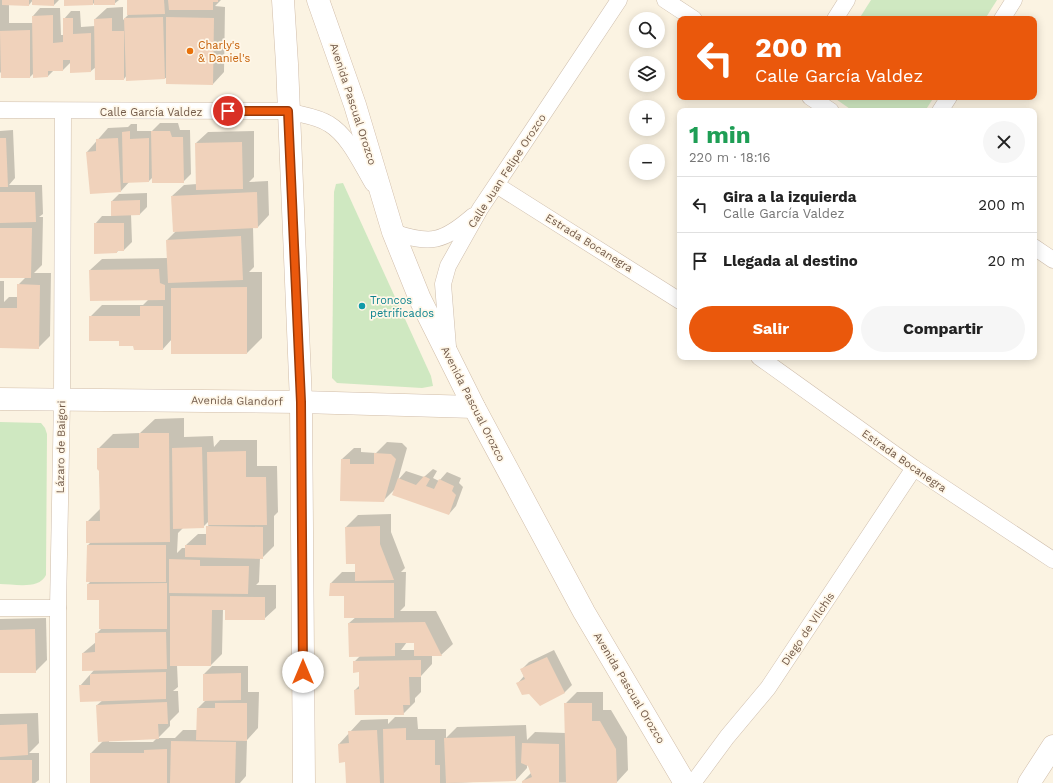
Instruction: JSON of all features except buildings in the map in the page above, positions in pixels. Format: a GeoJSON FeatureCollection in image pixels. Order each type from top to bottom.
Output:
{"type":"FeatureCollection","features":[{"type":"Feature","properties":{"kind":"main road"},"geometry":{"type":"LineString","coordinates":[[283,0],[301,402],[304,783]]}},
{"type":"Feature","properties":{"kind":"main road","name":"Avenida Pascual Orozco"},"geometry":{"type":"LineString","coordinates":[[318,0],[355,105],[381,197],[393,232],[420,299],[474,407],[584,612],[685,783]]}},
{"type":"Feature","properties":{"kind":"main road","name":"Avenida Glandorf"},"geometry":{"type":"LineString","coordinates":[[0,399],[301,402],[474,407]]}},
{"type":"Feature","properties":{"kind":"main road"},"geometry":{"type":"LineString","coordinates":[[1029,783],[1053,746]]}},
{"type":"Feature","properties":{"kind":"street","name":"Calle Juan Felipe Orozco"},"geometry":{"type":"LineString","coordinates":[[449,358],[443,284],[448,266],[480,209],[498,186],[619,0]]}},
{"type":"Feature","properties":{"kind":"street"},"geometry":{"type":"LineString","coordinates":[[665,0],[689,16]]}},
{"type":"Feature","properties":{"kind":"street"},"geometry":{"type":"LineString","coordinates":[[837,16],[847,0]]}},
{"type":"Feature","properties":{"kind":"street"},"geometry":{"type":"LineString","coordinates":[[1004,16],[1014,0]]}},
{"type":"Feature","properties":{"kind":"street"},"geometry":{"type":"LineString","coordinates":[[814,100],[826,108]]}},
{"type":"Feature","properties":{"kind":"street","name":"Calle García Valdez"},"geometry":{"type":"LineString","coordinates":[[0,110],[63,112],[288,111],[318,119],[329,124],[340,133],[381,197]]}},
{"type":"Feature","properties":{"kind":"street","name":"Lázaro de Baigori"},"geometry":{"type":"LineString","coordinates":[[58,783],[58,608],[62,399],[63,112]]}},
{"type":"Feature","properties":{"kind":"street","name":"Estrada Bocanegra"},"geometry":{"type":"LineString","coordinates":[[498,186],[677,299]]}},
{"type":"Feature","properties":{"kind":"street"},"geometry":{"type":"LineString","coordinates":[[393,232],[415,239],[438,239],[462,225],[480,209]]}},
{"type":"Feature","properties":{"kind":"street"},"geometry":{"type":"LineString","coordinates":[[1037,249],[1053,260]]}},
{"type":"Feature","properties":{"kind":"street","name":"Estrada Bocanegra"},"geometry":{"type":"LineString","coordinates":[[763,360],[914,468],[1053,560]]}},
{"type":"Feature","properties":{"kind":"street","name":"Diego de VIlchis"},"geometry":{"type":"LineString","coordinates":[[693,783],[768,688],[914,468]]}},
{"type":"Feature","properties":{"kind":"street"},"geometry":{"type":"LineString","coordinates":[[0,608],[58,608]]}},
{"type":"Feature","properties":{"kind":"green space"},"geometry":{"type":"Polygon","coordinates":[[[871,0],[997,0],[987,16],[861,16],[871,0]]]}},
{"type":"Feature","properties":{"kind":"green space"},"geometry":{"type":"Polygon","coordinates":[[[837,100],[932,100],[927,108],[849,108],[837,100]]]}},
{"type":"Feature","properties":{"kind":"green space"},"geometry":{"type":"Polygon","coordinates":[[[343,183],[431,376],[433,386],[422,388],[337,383],[332,378],[334,192],[336,184],[343,183]]]}},
{"type":"Feature","properties":{"kind":"green space"},"geometry":{"type":"Polygon","coordinates":[[[0,422],[41,423],[47,434],[46,575],[43,580],[38,583],[26,585],[0,584],[0,422]]]}},
{"type":"Feature","properties":{"kind":"place","name":"Charly's & Daniel's"},"geometry":{"type":"Point","coordinates":[190,51]}},
{"type":"Feature","properties":{"kind":"place","name":"Troncos petrificados"},"geometry":{"type":"Point","coordinates":[362,306]}},
{"type":"Feature","properties":{"kind":"route"},"geometry":{"type":"LineString","coordinates":[[228,111],[288,111],[301,402],[303,672]]}}]}
